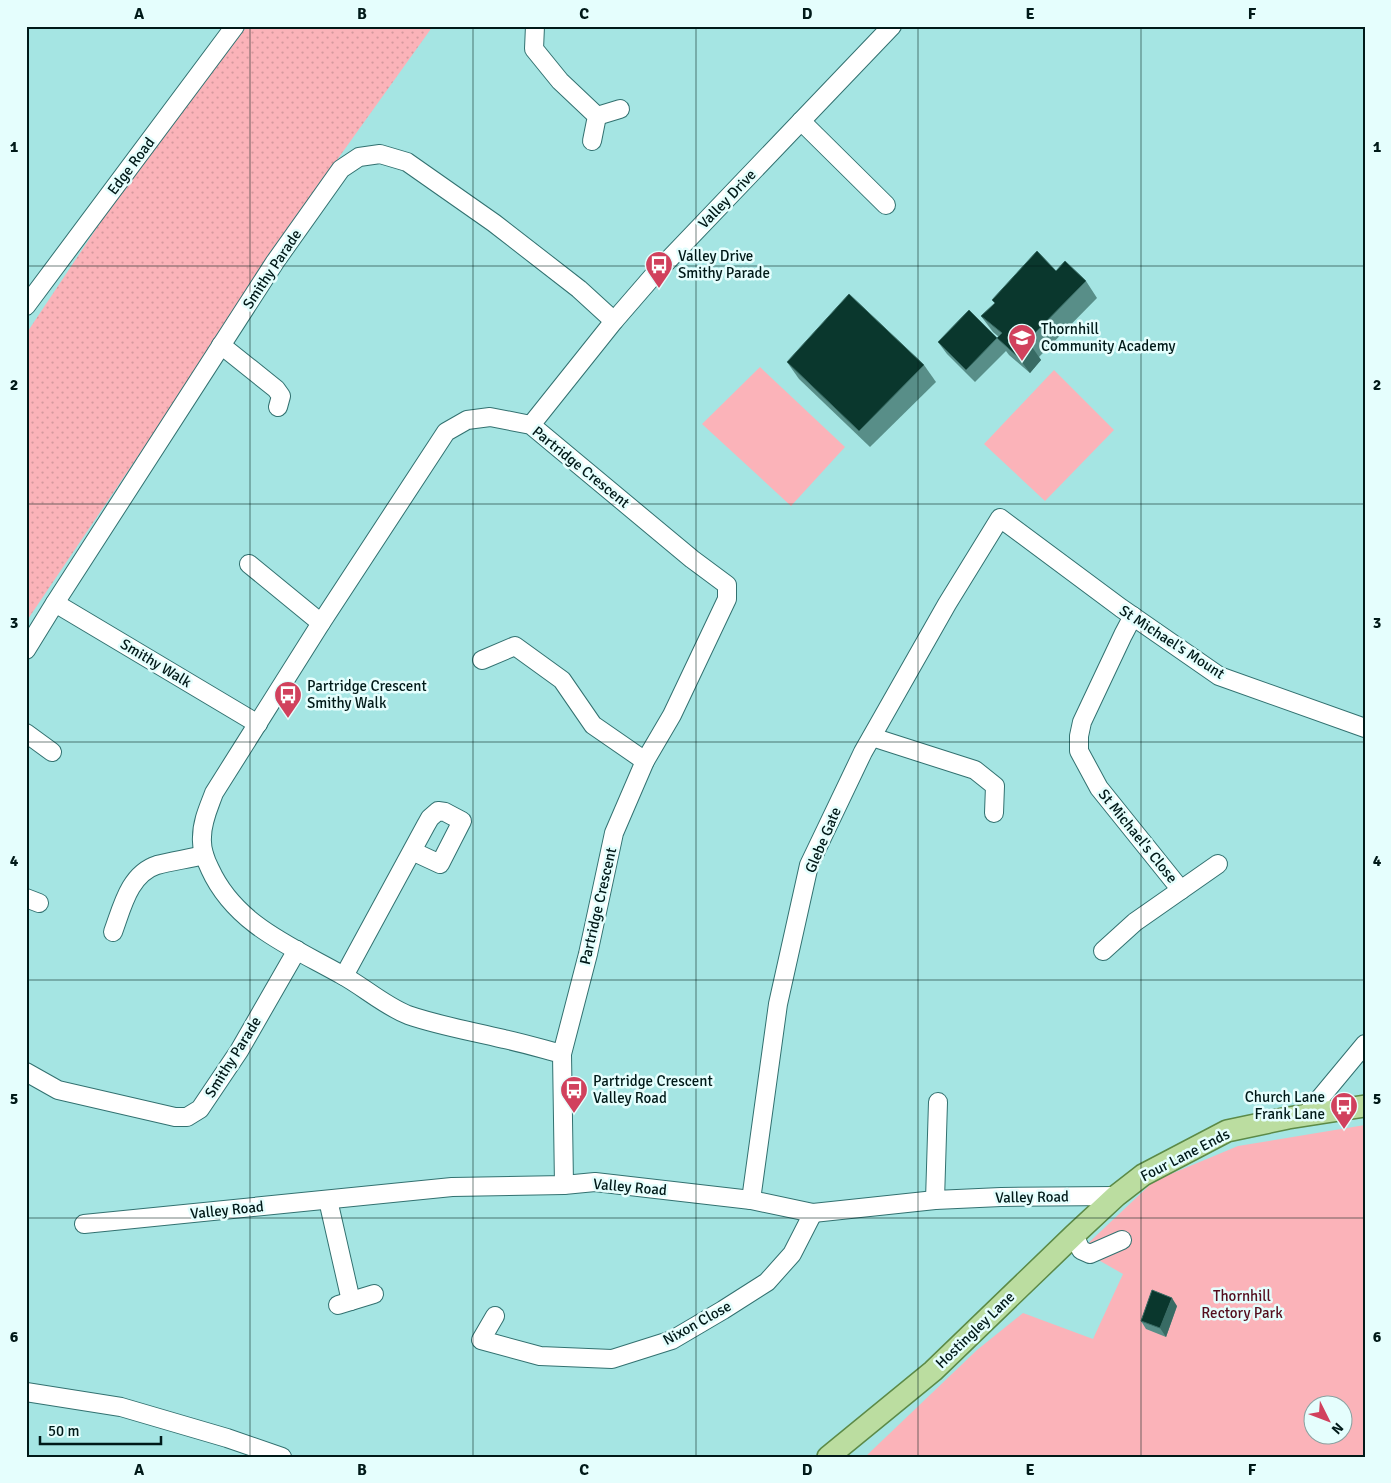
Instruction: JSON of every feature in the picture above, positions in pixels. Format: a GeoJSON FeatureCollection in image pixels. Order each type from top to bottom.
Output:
{"type":"FeatureCollection","features":[{"type":"Feature","properties":{"kind":"main road","name":"Four Lane Ends"},"geometry":{"type":"LineString","coordinates":[[1116,1196],[1143,1175],[1227,1132],[1297,1116],[1365,1106]]}},
{"type":"Feature","properties":{"kind":"main road","name":"Hostingley Lane"},"geometry":{"type":"LineString","coordinates":[[828,1457],[933,1371],[1116,1196]]}},
{"type":"Feature","properties":{"kind":"street","name":"Edge Road"},"geometry":{"type":"LineString","coordinates":[[26,306],[235,26]]}},
{"type":"Feature","properties":{"kind":"street"},"geometry":{"type":"LineString","coordinates":[[535,26],[534,49],[560,81],[597,116]]}},
{"type":"Feature","properties":{"kind":"street","name":"Valley Drive"},"geometry":{"type":"LineString","coordinates":[[531,425],[614,321],[653,276],[892,26]]}},
{"type":"Feature","properties":{"kind":"street"},"geometry":{"type":"LineString","coordinates":[[597,116],[620,109]]}},
{"type":"Feature","properties":{"kind":"street"},"geometry":{"type":"LineString","coordinates":[[592,140],[597,116]]}},
{"type":"Feature","properties":{"kind":"street"},"geometry":{"type":"LineString","coordinates":[[801,121],[886,205]]}},
{"type":"Feature","properties":{"kind":"street","name":"Smithy Parade"},"geometry":{"type":"LineString","coordinates":[[26,650],[275,262],[341,169],[359,157],[380,154],[407,162],[494,223],[578,289],[614,321]]}},
{"type":"Feature","properties":{"kind":"street"},"geometry":{"type":"LineString","coordinates":[[221,345],[276,389],[281,396],[278,406]]}},
{"type":"Feature","properties":{"kind":"street","name":"Partridge Crescent"},"geometry":{"type":"LineString","coordinates":[[562,1054],[503,1039],[456,1030],[407,1014],[379,1000],[344,976],[246,919],[231,904],[215,881],[204,856],[202,836],[204,818],[214,793],[321,623],[446,432],[467,420],[490,416],[531,425],[692,559],[727,585],[727,599],[723,608],[672,715],[645,761],[614,833],[588,954],[562,1054],[564,1185]]}},
{"type":"Feature","properties":{"kind":"street","name":"St Michael's Mount"},"geometry":{"type":"LineString","coordinates":[[1000,518],[1220,676],[1365,728]]}},
{"type":"Feature","properties":{"kind":"street","name":"Glebe Gate"},"geometry":{"type":"LineString","coordinates":[[751,1200],[778,1004],[809,865],[872,737],[947,604],[1000,518]]}},
{"type":"Feature","properties":{"kind":"street"},"geometry":{"type":"LineString","coordinates":[[249,564],[321,623]]}},
{"type":"Feature","properties":{"kind":"street","name":"Smithy Walk"},"geometry":{"type":"LineString","coordinates":[[55,603],[258,724]]}},
{"type":"Feature","properties":{"kind":"street","name":"St Michael's Close"},"geometry":{"type":"LineString","coordinates":[[1134,616],[1123,635],[1082,722],[1079,750],[1099,788],[1181,890]]}},
{"type":"Feature","properties":{"kind":"street"},"geometry":{"type":"LineString","coordinates":[[482,660],[515,646],[562,680],[593,725],[645,761]]}},
{"type":"Feature","properties":{"kind":"street"},"geometry":{"type":"LineString","coordinates":[[26,733],[52,752]]}},
{"type":"Feature","properties":{"kind":"street"},"geometry":{"type":"LineString","coordinates":[[872,737],[976,770],[995,786],[994,813]]}},
{"type":"Feature","properties":{"kind":"street"},"geometry":{"type":"LineString","coordinates":[[344,976],[426,825],[430,818],[438,811],[445,812],[462,821],[440,864],[412,851]]}},
{"type":"Feature","properties":{"kind":"street"},"geometry":{"type":"LineString","coordinates":[[113,932],[127,894],[134,882],[144,872],[156,866],[204,856]]}},
{"type":"Feature","properties":{"kind":"street","name":"St Michael's Close"},"geometry":{"type":"LineString","coordinates":[[1103,951],[1135,922],[1218,864]]}},
{"type":"Feature","properties":{"kind":"street","name":"Smithy Parade"},"geometry":{"type":"LineString","coordinates":[[26,1072],[58,1090],[175,1117],[188,1117],[200,1109],[216,1087],[297,950]]}},
{"type":"Feature","properties":{"kind":"street"},"geometry":{"type":"LineString","coordinates":[[1297,1116],[1365,1044]]}},
{"type":"Feature","properties":{"kind":"street"},"geometry":{"type":"LineString","coordinates":[[935,1200],[938,1102]]}},
{"type":"Feature","properties":{"kind":"street","name":"Valley Road"},"geometry":{"type":"LineString","coordinates":[[84,1224],[452,1187],[564,1185],[595,1182],[751,1200],[813,1213],[935,1200],[1001,1197],[1116,1196]]}},
{"type":"Feature","properties":{"kind":"street"},"geometry":{"type":"LineString","coordinates":[[328,1200],[345,1303],[374,1294]]}},
{"type":"Feature","properties":{"kind":"street","name":"Nixon Close"},"geometry":{"type":"LineString","coordinates":[[495,1316],[481,1340],[540,1356],[612,1359],[672,1340],[767,1282],[792,1254],[813,1213]]}},
{"type":"Feature","properties":{"kind":"street"},"geometry":{"type":"LineString","coordinates":[[1074,1235],[1081,1250],[1090,1254],[1122,1240]]}},
{"type":"Feature","properties":{"kind":"street"},"geometry":{"type":"LineString","coordinates":[[26,1392],[121,1406],[227,1438],[282,1457]]}},
{"type":"Feature","properties":{"kind":"green space"},"geometry":{"type":"Polygon","coordinates":[[[247,26],[433,26],[271,252],[215,342],[26,622],[26,334],[118,196],[247,26]]]}},
{"type":"Feature","properties":{"kind":"green space"},"geometry":{"type":"Polygon","coordinates":[[[760,367],[845,447],[791,506],[702,424],[760,367]]]}},
{"type":"Feature","properties":{"kind":"green space"},"geometry":{"type":"Polygon","coordinates":[[[1054,370],[1114,430],[1045,501],[984,444],[1054,370]]]}},
{"type":"Feature","properties":{"kind":"green space","name":"Thornhill Rectory Park"},"geometry":{"type":"Polygon","coordinates":[[[1365,1125],[1365,1457],[865,1457],[977,1350],[1023,1313],[1093,1339],[1123,1274],[1081,1250],[1154,1181],[1238,1146],[1365,1125]]]}},
{"type":"Feature","properties":{"kind":"building"},"geometry":{"type":"Polygon","coordinates":[[[1037,251],[1056,271],[1065,261],[1086,281],[1027,341],[1030,344],[1018,357],[997,338],[1002,333],[981,316],[995,303],[992,300],[1037,251]]]}},
{"type":"Feature","properties":{"kind":"building"},"geometry":{"type":"Polygon","coordinates":[[[849,294],[924,365],[859,431],[787,362],[849,294]]]}},
{"type":"Feature","properties":{"kind":"building"},"geometry":{"type":"Polygon","coordinates":[[[969,310],[997,338],[966,370],[938,342],[969,310]]]}},
{"type":"Feature","properties":{"kind":"building"},"geometry":{"type":"Polygon","coordinates":[[[1152,1290],[1172,1298],[1160,1328],[1141,1321],[1152,1290]]]}},
{"type":"Feature","properties":{"kind":"place","name":"Valley Drive Smithy Parade"},"geometry":{"type":"Point","coordinates":[659,289]}},
{"type":"Feature","properties":{"kind":"place","name":"Thornhill Community Academy"},"geometry":{"type":"Point","coordinates":[1022,362]}},
{"type":"Feature","properties":{"kind":"place","name":"Partridge Crescent Smithy Walk"},"geometry":{"type":"Point","coordinates":[288,719]}},
{"type":"Feature","properties":{"kind":"place","name":"Partridge Crescent Valley Road"},"geometry":{"type":"Point","coordinates":[574,1114]}},
{"type":"Feature","properties":{"kind":"place","name":"Church Lane Frank Lane"},"geometry":{"type":"Point","coordinates":[1344,1130]}}]}
